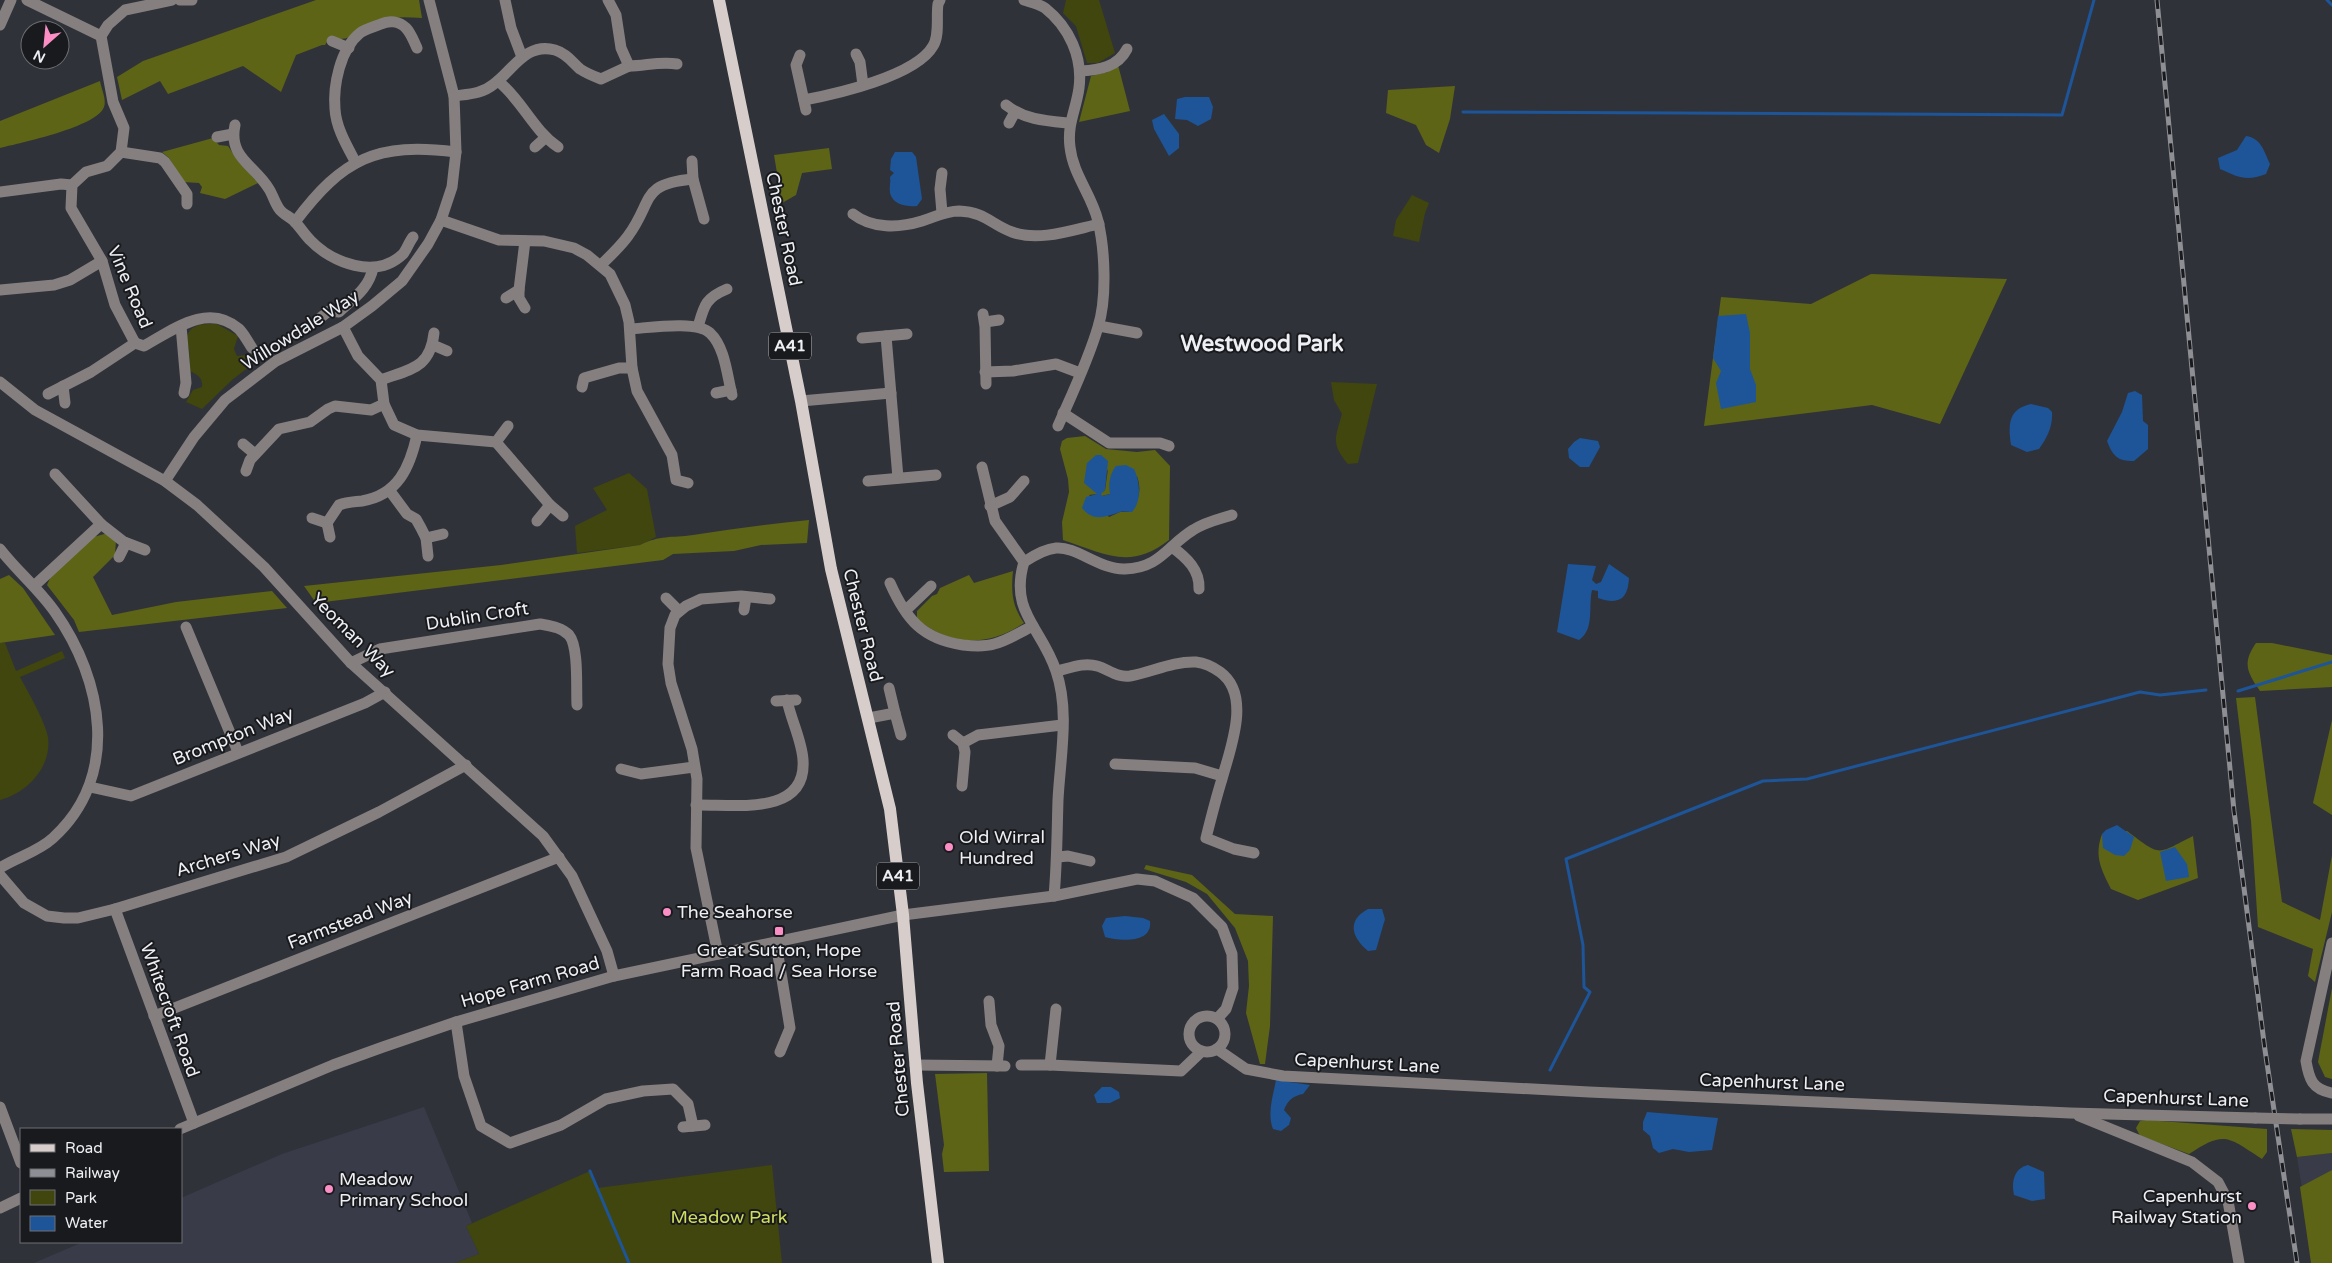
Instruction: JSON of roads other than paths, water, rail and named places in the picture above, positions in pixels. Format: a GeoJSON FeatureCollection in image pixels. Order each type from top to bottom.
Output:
{"type":"FeatureCollection","features":[{"type":"Feature","properties":{"kind":"main road","name":"Chester Road"},"geometry":{"type":"LineString","coordinates":[[719,0],[801,400],[831,570],[890,809],[903,915],[916,1065],[938,1263]]}},
{"type":"Feature","properties":{"kind":"street"},"geometry":{"type":"LineString","coordinates":[[0,25],[11,0]]}},
{"type":"Feature","properties":{"kind":"street"},"geometry":{"type":"LineString","coordinates":[[27,0],[101,36]]}},
{"type":"Feature","properties":{"kind":"street"},"geometry":{"type":"LineString","coordinates":[[0,192],[61,184],[72,185],[86,172],[107,166],[121,152],[124,128],[113,102],[101,36],[108,25],[125,10],[167,0]]}},
{"type":"Feature","properties":{"kind":"street"},"geometry":{"type":"LineString","coordinates":[[180,0],[192,0]]}},
{"type":"Feature","properties":{"kind":"street","name":"Willowdale Way"},"geometry":{"type":"LineString","coordinates":[[165,481],[194,437],[225,400],[276,361],[343,327],[372,306],[402,281],[428,244],[441,220],[452,187],[456,152],[454,96],[429,0]]}},
{"type":"Feature","properties":{"kind":"street"},"geometry":{"type":"LineString","coordinates":[[505,0],[511,28],[522,57]]}},
{"type":"Feature","properties":{"kind":"street"},"geometry":{"type":"LineString","coordinates":[[608,0],[616,15],[621,48],[629,66]]}},
{"type":"Feature","properties":{"kind":"street"},"geometry":{"type":"LineString","coordinates":[[800,55],[796,65],[805,105],[879,81],[907,68],[933,46],[936,37],[938,4],[940,0]]}},
{"type":"Feature","properties":{"kind":"street"},"geometry":{"type":"LineString","coordinates":[[1024,0],[1044,7],[1067,30],[1080,71],[1079,89],[1069,123],[1070,146],[1073,166],[1093,204],[1099,224],[1105,285],[1099,326],[1058,426]]}},
{"type":"Feature","properties":{"kind":"street"},"geometry":{"type":"LineString","coordinates":[[356,162],[343,140],[335,110],[335,85],[338,70],[349,48],[360,33],[387,21],[397,22],[406,28],[417,48]]}},
{"type":"Feature","properties":{"kind":"street"},"geometry":{"type":"LineString","coordinates":[[332,41],[349,48]]}},
{"type":"Feature","properties":{"kind":"street"},"geometry":{"type":"LineString","coordinates":[[454,96],[481,92],[498,81],[522,57],[540,49],[555,50],[567,56],[589,75],[601,79],[629,66],[664,62],[677,64]]}},
{"type":"Feature","properties":{"kind":"street"},"geometry":{"type":"LineString","coordinates":[[1080,71],[1106,68],[1125,56]]}},
{"type":"Feature","properties":{"kind":"street"},"geometry":{"type":"LineString","coordinates":[[861,57],[863,85]]}},
{"type":"Feature","properties":{"kind":"street"},"geometry":{"type":"LineString","coordinates":[[498,81],[510,90],[544,138],[558,147]]}},
{"type":"Feature","properties":{"kind":"street"},"geometry":{"type":"LineString","coordinates":[[1009,123],[1011,109],[1037,120],[1069,123]]}},
{"type":"Feature","properties":{"kind":"street"},"geometry":{"type":"LineString","coordinates":[[217,137],[234,129],[234,146],[240,156],[269,189],[280,210],[295,222],[310,240],[323,251],[352,264],[364,268],[373,268],[391,262],[403,253],[412,237]]}},
{"type":"Feature","properties":{"kind":"street"},"geometry":{"type":"LineString","coordinates":[[536,147],[544,138]]}},
{"type":"Feature","properties":{"kind":"street"},"geometry":{"type":"LineString","coordinates":[[295,222],[336,176],[356,162],[381,152],[400,150],[419,149],[456,152]]}},
{"type":"Feature","properties":{"kind":"street"},"geometry":{"type":"LineString","coordinates":[[121,152],[160,158],[165,162],[187,199],[197,187]]}},
{"type":"Feature","properties":{"kind":"street"},"geometry":{"type":"LineString","coordinates":[[692,161],[693,180],[704,219]]}},
{"type":"Feature","properties":{"kind":"street"},"geometry":{"type":"LineString","coordinates":[[942,173],[940,188],[942,214]]}},
{"type":"Feature","properties":{"kind":"street"},"geometry":{"type":"LineString","coordinates":[[601,265],[628,236],[650,195],[657,187],[667,183],[693,180]]}},
{"type":"Feature","properties":{"kind":"street","name":"Vine Road"},"geometry":{"type":"LineString","coordinates":[[72,185],[71,208],[102,261],[115,305],[135,343]]}},
{"type":"Feature","properties":{"kind":"street"},"geometry":{"type":"LineString","coordinates":[[853,214],[863,222],[884,226],[911,224],[942,214],[959,211],[976,214],[1010,232],[1024,235],[1053,233],[1099,224]]}},
{"type":"Feature","properties":{"kind":"street"},"geometry":{"type":"LineString","coordinates":[[441,220],[499,240],[552,242],[574,248],[601,265],[610,274],[626,305],[630,329],[632,368],[640,401],[672,455],[682,481],[667,487]]}},
{"type":"Feature","properties":{"kind":"street"},"geometry":{"type":"LineString","coordinates":[[525,241],[519,290],[519,298],[525,308]]}},
{"type":"Feature","properties":{"kind":"street"},"geometry":{"type":"LineString","coordinates":[[0,290],[54,285],[70,280],[102,261]]}},
{"type":"Feature","properties":{"kind":"street"},"geometry":{"type":"LineString","coordinates":[[320,318],[329,311],[339,312],[364,289],[370,280],[373,268]]}},
{"type":"Feature","properties":{"kind":"street"},"geometry":{"type":"LineString","coordinates":[[698,327],[706,302],[711,297],[727,289]]}},
{"type":"Feature","properties":{"kind":"street"},"geometry":{"type":"LineString","coordinates":[[506,298],[519,290]]}},
{"type":"Feature","properties":{"kind":"street"},"geometry":{"type":"LineString","coordinates":[[48,394],[105,363],[135,343],[144,346],[181,326],[207,316],[218,317],[240,330],[252,348]]}},
{"type":"Feature","properties":{"kind":"street"},"geometry":{"type":"LineString","coordinates":[[986,384],[984,318],[999,320]]}},
{"type":"Feature","properties":{"kind":"street"},"geometry":{"type":"LineString","coordinates":[[181,326],[186,383],[184,393]]}},
{"type":"Feature","properties":{"kind":"street"},"geometry":{"type":"LineString","coordinates":[[1099,326],[1137,332]]}},
{"type":"Feature","properties":{"kind":"street"},"geometry":{"type":"LineString","coordinates":[[343,327],[358,356],[381,380],[384,404],[394,425],[417,435],[496,442],[550,505],[563,516]]}},
{"type":"Feature","properties":{"kind":"street"},"geometry":{"type":"LineString","coordinates":[[630,329],[698,327],[709,332],[720,348],[731,392],[716,393]]}},
{"type":"Feature","properties":{"kind":"street"},"geometry":{"type":"LineString","coordinates":[[381,380],[421,365],[432,345],[434,333]]}},
{"type":"Feature","properties":{"kind":"street"},"geometry":{"type":"LineString","coordinates":[[862,338],[907,334]]}},
{"type":"Feature","properties":{"kind":"street"},"geometry":{"type":"LineString","coordinates":[[886,336],[898,478]]}},
{"type":"Feature","properties":{"kind":"street"},"geometry":{"type":"LineString","coordinates":[[432,345],[447,351]]}},
{"type":"Feature","properties":{"kind":"street"},"geometry":{"type":"LineString","coordinates":[[985,372],[1013,371],[1056,364],[1080,372]]}},
{"type":"Feature","properties":{"kind":"street"},"geometry":{"type":"LineString","coordinates":[[580,379],[618,368],[632,368]]}},
{"type":"Feature","properties":{"kind":"street"},"geometry":{"type":"LineString","coordinates":[[63,386],[66,402]]}},
{"type":"Feature","properties":{"kind":"street","name":"Yeoman Way"},"geometry":{"type":"LineString","coordinates":[[1,387],[35,410],[165,481],[232,537],[264,567],[351,662],[543,836],[572,876],[607,951],[614,976]]}},
{"type":"Feature","properties":{"kind":"street"},"geometry":{"type":"LineString","coordinates":[[801,400],[891,393]]}},
{"type":"Feature","properties":{"kind":"street"},"geometry":{"type":"LineString","coordinates":[[246,471],[255,454],[280,429],[310,422],[335,406],[371,410],[384,404]]}},
{"type":"Feature","properties":{"kind":"street"},"geometry":{"type":"LineString","coordinates":[[1063,413],[1109,443],[1164,441]]}},
{"type":"Feature","properties":{"kind":"street"},"geometry":{"type":"LineString","coordinates":[[496,442],[508,426]]}},
{"type":"Feature","properties":{"kind":"street"},"geometry":{"type":"LineString","coordinates":[[330,537],[327,523],[339,505],[377,496],[390,490],[408,465],[417,435]]}},
{"type":"Feature","properties":{"kind":"street"},"geometry":{"type":"LineString","coordinates":[[243,444],[255,454]]}},
{"type":"Feature","properties":{"kind":"street"},"geometry":{"type":"LineString","coordinates":[[982,467],[986,476],[990,506],[995,521],[1024,562]]}},
{"type":"Feature","properties":{"kind":"street"},"geometry":{"type":"LineString","coordinates":[[55,474],[101,524],[126,543],[145,550]]}},
{"type":"Feature","properties":{"kind":"street"},"geometry":{"type":"LineString","coordinates":[[868,481],[936,475]]}},
{"type":"Feature","properties":{"kind":"street"},"geometry":{"type":"LineString","coordinates":[[990,506],[1010,497],[1024,481]]}},
{"type":"Feature","properties":{"kind":"street"},"geometry":{"type":"LineString","coordinates":[[390,490],[408,514],[416,519],[426,538],[428,556]]}},
{"type":"Feature","properties":{"kind":"street"},"geometry":{"type":"LineString","coordinates":[[537,521],[550,505]]}},
{"type":"Feature","properties":{"kind":"street"},"geometry":{"type":"LineString","coordinates":[[1054,896],[1058,857],[1062,704],[1057,671],[1021,604],[1019,577],[1024,562],[1045,551],[1056,548],[1069,551],[1100,564],[1125,569],[1144,566],[1158,560],[1191,531],[1207,522],[1232,515]]}},
{"type":"Feature","properties":{"kind":"street"},"geometry":{"type":"LineString","coordinates":[[312,518],[327,523]]}},
{"type":"Feature","properties":{"kind":"street"},"geometry":{"type":"LineString","coordinates":[[34,586],[101,524]]}},
{"type":"Feature","properties":{"kind":"street"},"geometry":{"type":"LineString","coordinates":[[426,538],[443,534]]}},
{"type":"Feature","properties":{"kind":"street"},"geometry":{"type":"LineString","coordinates":[[119,557],[126,543]]}},
{"type":"Feature","properties":{"kind":"street"},"geometry":{"type":"LineString","coordinates":[[1172,547],[1190,562],[1202,583]]}},
{"type":"Feature","properties":{"kind":"street"},"geometry":{"type":"LineString","coordinates":[[0,549],[34,586],[60,619],[80,657],[93,694],[98,732],[96,765],[90,787],[70,820],[52,839],[0,868]]}},
{"type":"Feature","properties":{"kind":"street"},"geometry":{"type":"LineString","coordinates":[[890,583],[898,600],[914,622],[935,639],[967,645],[994,644],[1032,626]]}},
{"type":"Feature","properties":{"kind":"street"},"geometry":{"type":"LineString","coordinates":[[906,610],[931,586]]}},
{"type":"Feature","properties":{"kind":"street"},"geometry":{"type":"LineString","coordinates":[[744,610],[746,596]]}},
{"type":"Feature","properties":{"kind":"street"},"geometry":{"type":"LineString","coordinates":[[718,954],[698,866],[695,833],[698,789],[692,748],[671,683],[668,664],[670,628],[675,615],[679,611],[702,599],[746,596],[770,599]]}},
{"type":"Feature","properties":{"kind":"street"},"geometry":{"type":"LineString","coordinates":[[666,598],[679,611]]}},
{"type":"Feature","properties":{"kind":"street","name":"Dublin Croft"},"geometry":{"type":"LineString","coordinates":[[351,662],[380,649],[540,624],[557,627],[569,636],[575,650],[577,704]]}},
{"type":"Feature","properties":{"kind":"street"},"geometry":{"type":"LineString","coordinates":[[201,632],[188,632],[238,752]]}},
{"type":"Feature","properties":{"kind":"street"},"geometry":{"type":"LineString","coordinates":[[1057,671],[1084,664],[1098,666],[1113,674],[1128,676],[1186,662],[1199,662],[1213,667],[1225,675],[1232,687],[1237,702],[1237,720],[1206,838],[1234,849],[1254,853]]}},
{"type":"Feature","properties":{"kind":"street"},"geometry":{"type":"LineString","coordinates":[[889,688],[901,735]]}},
{"type":"Feature","properties":{"kind":"street","name":"Brompton Way"},"geometry":{"type":"LineString","coordinates":[[90,787],[131,796],[238,752],[365,704],[385,692]]}},
{"type":"Feature","properties":{"kind":"street"},"geometry":{"type":"LineString","coordinates":[[696,805],[768,803],[782,800],[793,792],[802,776],[803,758],[786,701]]}},
{"type":"Feature","properties":{"kind":"street"},"geometry":{"type":"LineString","coordinates":[[869,718],[895,713]]}},
{"type":"Feature","properties":{"kind":"street"},"geometry":{"type":"LineString","coordinates":[[963,743],[978,735],[1062,725]]}},
{"type":"Feature","properties":{"kind":"street"},"geometry":{"type":"LineString","coordinates":[[953,735],[963,743],[965,752],[962,786]]}},
{"type":"Feature","properties":{"kind":"street"},"geometry":{"type":"LineString","coordinates":[[1115,764],[1196,768],[1222,776]]}},
{"type":"Feature","properties":{"kind":"street","name":"Archers Way"},"geometry":{"type":"LineString","coordinates":[[0,875],[24,903],[47,916],[78,918],[115,909],[286,856],[379,812],[466,765]]}},
{"type":"Feature","properties":{"kind":"street"},"geometry":{"type":"LineString","coordinates":[[621,769],[638,773],[694,767]]}},
{"type":"Feature","properties":{"kind":"street"},"geometry":{"type":"LineString","coordinates":[[637,785],[638,773]]}},
{"type":"Feature","properties":{"kind":"street"},"geometry":{"type":"LineString","coordinates":[[1058,857],[1068,856],[1090,861]]}},
{"type":"Feature","properties":{"kind":"street","name":"Farmstead Way"},"geometry":{"type":"LineString","coordinates":[[154,1016],[559,857]]}},
{"type":"Feature","properties":{"kind":"street","name":"Hope Farm Road"},"geometry":{"type":"LineString","coordinates":[[182,1128],[333,1065],[456,1022],[614,976],[903,915],[1054,896],[1137,879],[1155,881],[1193,898],[1222,928],[1232,954],[1234,988],[1226,1009],[1217,1019]]}},
{"type":"Feature","properties":{"kind":"street","name":"Whitecroft Road"},"geometry":{"type":"LineString","coordinates":[[115,909],[194,1123]]}},
{"type":"Feature","properties":{"kind":"street"},"geometry":{"type":"LineString","coordinates":[[2332,942],[2306,1061],[2309,1079],[2323,1091],[2332,1093]]}},
{"type":"Feature","properties":{"kind":"street"},"geometry":{"type":"LineString","coordinates":[[776,943],[790,1028],[780,1052]]}},
{"type":"Feature","properties":{"kind":"street"},"geometry":{"type":"LineString","coordinates":[[916,1065],[1001,1066],[999,1046],[991,1025],[989,1001]]}},
{"type":"Feature","properties":{"kind":"street"},"geometry":{"type":"LineString","coordinates":[[1050,1065],[1056,1010]]}},
{"type":"Feature","properties":{"kind":"street"},"geometry":{"type":"LineString","coordinates":[[1021,1065],[1181,1071],[1202,1051],[1217,1049],[1224,1040],[1225,1034],[1222,1023],[1211,1016],[1198,1018],[1190,1028],[1191,1041],[1202,1051]]}},
{"type":"Feature","properties":{"kind":"street"},"geometry":{"type":"LineString","coordinates":[[456,1022],[464,1076],[481,1126],[510,1143],[561,1125],[606,1099],[643,1090],[673,1089],[688,1104],[694,1126]]}},
{"type":"Feature","properties":{"kind":"street","name":"Capenhurst Lane"},"geometry":{"type":"LineString","coordinates":[[1217,1049],[1246,1069],[1283,1076],[1589,1092],[2070,1113],[2332,1119]]}},
{"type":"Feature","properties":{"kind":"street"},"geometry":{"type":"LineString","coordinates":[[0,1107],[20,1160]]}},
{"type":"Feature","properties":{"kind":"street"},"geometry":{"type":"LineString","coordinates":[[2070,1113],[2192,1162],[2218,1182],[2228,1201],[2238,1263]]}},
{"type":"Feature","properties":{"kind":"street"},"geometry":{"type":"LineString","coordinates":[[0,1208],[20,1198]]}},
{"type":"Feature","properties":{"kind":"water"},"geometry":{"type":"Polygon","coordinates":[[[1209,97],[1213,107],[1211,119],[1198,126],[1187,120],[1175,119],[1177,99],[1209,97]]]}},
{"type":"Feature","properties":{"kind":"water"},"geometry":{"type":"Polygon","coordinates":[[[1164,114],[1179,134],[1179,148],[1169,156],[1154,129],[1152,120],[1164,114]]]}},
{"type":"Feature","properties":{"kind":"water"},"geometry":{"type":"Polygon","coordinates":[[[2246,136],[2259,142],[2264,150],[2270,164],[2266,174],[2253,178],[2242,178],[2220,169],[2218,158],[2237,150],[2246,136]]]}},
{"type":"Feature","properties":{"kind":"water"},"geometry":{"type":"Polygon","coordinates":[[[895,152],[912,152],[916,157],[922,199],[917,206],[897,203],[890,193],[890,177],[894,173],[890,170],[891,159],[895,152]]]}},
{"type":"Feature","properties":{"kind":"water"},"geometry":{"type":"Polygon","coordinates":[[[1746,314],[1750,333],[1750,369],[1756,385],[1756,402],[1721,409],[1716,383],[1721,371],[1713,358],[1718,316],[1746,314]]]}},
{"type":"Feature","properties":{"kind":"water"},"geometry":{"type":"Polygon","coordinates":[[[2135,391],[2142,395],[2143,421],[2148,425],[2148,449],[2134,461],[2128,461],[2116,457],[2107,441],[2122,412],[2128,393],[2135,391]]]}},
{"type":"Feature","properties":{"kind":"water"},"geometry":{"type":"Polygon","coordinates":[[[2031,404],[2048,408],[2052,412],[2052,422],[2045,441],[2039,449],[2027,452],[2011,445],[2010,425],[2011,419],[2018,410],[2023,406],[2031,404]]]}},
{"type":"Feature","properties":{"kind":"water"},"geometry":{"type":"Polygon","coordinates":[[[1580,438],[1598,441],[1600,447],[1589,467],[1580,467],[1569,458],[1568,449],[1580,438]]]}},
{"type":"Feature","properties":{"kind":"water"},"geometry":{"type":"Polygon","coordinates":[[[1096,455],[1101,455],[1108,461],[1105,490],[1101,494],[1102,496],[1110,494],[1110,479],[1116,466],[1126,465],[1134,469],[1138,479],[1139,497],[1132,512],[1095,517],[1082,508],[1086,497],[1097,494],[1084,483],[1087,463],[1096,455]]]}},
{"type":"Feature","properties":{"kind":"water"},"geometry":{"type":"Polygon","coordinates":[[[1568,564],[1596,566],[1592,580],[1596,584],[1601,582],[1609,564],[1629,578],[1627,591],[1621,599],[1616,601],[1598,598],[1598,591],[1592,590],[1589,624],[1584,635],[1579,640],[1557,632],[1568,564]]]}},
{"type":"Feature","properties":{"kind":"water"},"geometry":{"type":"Polygon","coordinates":[[[2117,825],[2134,837],[2130,850],[2124,856],[2115,855],[2103,848],[2102,834],[2117,825]]]}},
{"type":"Feature","properties":{"kind":"water"},"geometry":{"type":"Polygon","coordinates":[[[2175,847],[2187,864],[2189,877],[2166,881],[2160,852],[2175,847]]]}},
{"type":"Feature","properties":{"kind":"water"},"geometry":{"type":"Polygon","coordinates":[[[1368,909],[1382,909],[1385,919],[1376,950],[1368,951],[1362,946],[1355,934],[1354,923],[1361,913],[1368,909]]]}},
{"type":"Feature","properties":{"kind":"water"},"geometry":{"type":"Polygon","coordinates":[[[1125,916],[1143,918],[1150,921],[1150,928],[1146,934],[1134,939],[1126,940],[1105,937],[1102,926],[1106,918],[1125,916]]]}},
{"type":"Feature","properties":{"kind":"water"},"geometry":{"type":"Polygon","coordinates":[[[1276,1080],[1310,1085],[1303,1094],[1294,1097],[1287,1104],[1284,1110],[1291,1118],[1289,1125],[1281,1131],[1273,1129],[1271,1123],[1271,1105],[1276,1080]]]}},
{"type":"Feature","properties":{"kind":"water"},"geometry":{"type":"Polygon","coordinates":[[[1102,1087],[1111,1087],[1119,1092],[1120,1098],[1110,1103],[1097,1103],[1094,1095],[1102,1087]]]}},
{"type":"Feature","properties":{"kind":"water"},"geometry":{"type":"Polygon","coordinates":[[[1647,1112],[1718,1118],[1712,1150],[1689,1152],[1673,1149],[1659,1153],[1653,1148],[1650,1136],[1643,1130],[1643,1122],[1647,1112]]]}},
{"type":"Feature","properties":{"kind":"water"},"geometry":{"type":"Polygon","coordinates":[[[2028,1165],[2044,1172],[2045,1199],[2032,1201],[2014,1195],[2013,1181],[2015,1176],[2019,1169],[2028,1165]]]}},
{"type":"Feature","properties":{"kind":"waterway"},"geometry":{"type":"LineString","coordinates":[[1463,112],[2062,115],[2094,0]]}},
{"type":"Feature","properties":{"kind":"waterway"},"geometry":{"type":"LineString","coordinates":[[2327,0],[2332,5]]}},
{"type":"Feature","properties":{"kind":"waterway"},"geometry":{"type":"LineString","coordinates":[[2238,691],[2332,662]]}},
{"type":"Feature","properties":{"kind":"waterway"},"geometry":{"type":"LineString","coordinates":[[1550,1070],[1590,992],[1584,987],[1583,945],[1566,859],[1763,781],[1807,779],[2140,692],[2160,695],[2206,690]]}},
{"type":"Feature","properties":{"kind":"waterway"},"geometry":{"type":"LineString","coordinates":[[590,1171],[629,1263]]}},
{"type":"Feature","properties":{"kind":"railway"},"geometry":{"type":"LineString","coordinates":[[2157,0],[2234,811],[2265,1050],[2297,1263]]}},
{"type":"Feature","properties":{"kind":"place","name":"Old Wirral Hundred"},"geometry":{"type":"Point","coordinates":[949,847]}},
{"type":"Feature","properties":{"kind":"place","name":"The Seahorse"},"geometry":{"type":"Point","coordinates":[667,912]}},
{"type":"Feature","properties":{"kind":"place","name":"Great Sutton, Hope Farm Road / Sea Horse"},"geometry":{"type":"Point","coordinates":[779,931]}},
{"type":"Feature","properties":{"kind":"place","name":"Meadow Primary School"},"geometry":{"type":"Point","coordinates":[329,1189]}},
{"type":"Feature","properties":{"kind":"place","name":"Capenhurst Railway Station"},"geometry":{"type":"Point","coordinates":[2252,1206]}},
{"type":"Feature","properties":{"kind":"district","name":"Westwood Park"},"geometry":{"type":"Point","coordinates":[1262,344]}},
{"type":"Feature","properties":{"kind":"park label","name":"Meadow Park"},"geometry":{"type":"Point","coordinates":[729,1217]}}]}
